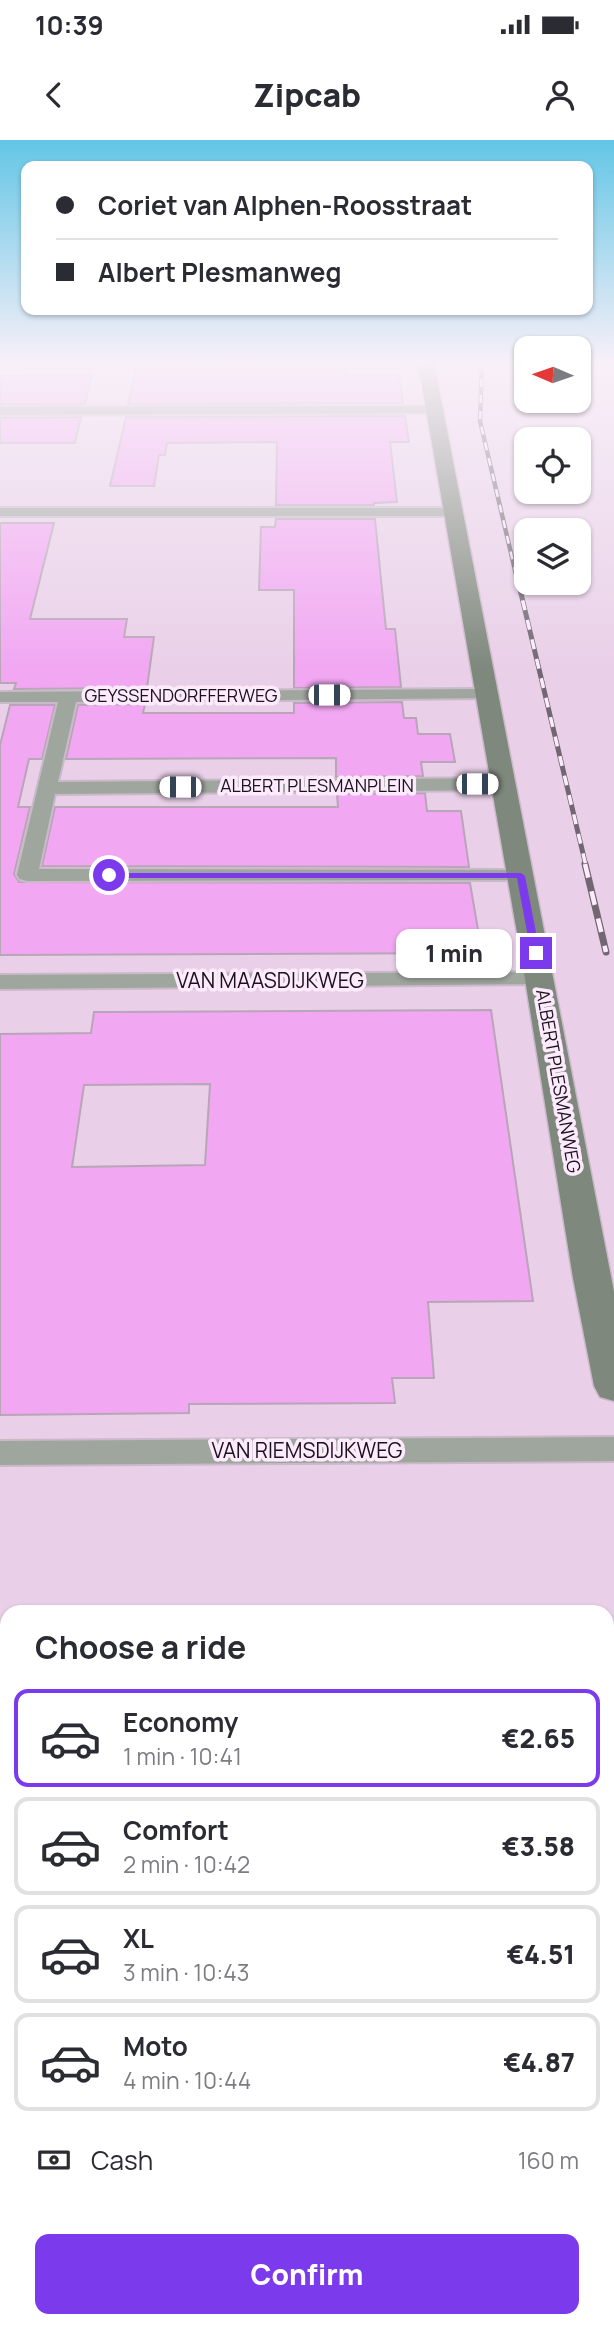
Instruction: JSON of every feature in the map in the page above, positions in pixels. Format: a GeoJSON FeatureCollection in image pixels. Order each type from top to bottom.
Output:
{"type":"FeatureCollection","features":[{"type":"Feature","properties":{"kind":"street","name":"ALBERT PLESMANWEG"},"geometry":{"type":"LineString","coordinates":[[445,465],[540,979],[592,1278],[614,1386]]}},
{"type":"Feature","properties":{"kind":"street"},"geometry":{"type":"LineString","coordinates":[[0,512],[453,512]]}},
{"type":"Feature","properties":{"kind":"street","name":"GEYSSENDORFFERWEG"},"geometry":{"type":"LineString","coordinates":[[0,697],[487,694]]}},
{"type":"Feature","properties":{"kind":"street"},"geometry":{"type":"LineString","coordinates":[[68,696],[27,875],[521,876]]}},
{"type":"Feature","properties":{"kind":"street","name":"ALBERT PLESMANPLEIN"},"geometry":{"type":"LineString","coordinates":[[45,788],[504,784]]}},
{"type":"Feature","properties":{"kind":"street","name":"VAN MAASDIJKWEG"},"geometry":{"type":"LineString","coordinates":[[0,982],[540,979]]}},
{"type":"Feature","properties":{"kind":"street","name":"VAN RIEMSDIJKWEG"},"geometry":{"type":"LineString","coordinates":[[0,1453],[614,1449]]}},
{"type":"Feature","properties":{"kind":"shaded area"},"geometry":{"type":"Polygon","coordinates":[[[0,465],[514,465],[514,504],[591,504],[591,465],[614,465],[614,1605],[0,1605],[0,465]]]}},
{"type":"Feature","properties":{"kind":"building"},"geometry":{"type":"Polygon","coordinates":[[[115,465],[157,465],[154,486],[110,486],[115,465]]]}},
{"type":"Feature","properties":{"kind":"building"},"geometry":{"type":"Polygon","coordinates":[[[277,465],[393,465],[397,502],[374,505],[276,505],[277,465]]]}},
{"type":"Feature","properties":{"kind":"building"},"geometry":{"type":"Polygon","coordinates":[[[276,519],[375,519],[386,629],[395,629],[401,687],[294,688],[294,590],[259,590],[261,527],[275,527],[276,519]]]}},
{"type":"Feature","properties":{"kind":"building"},"geometry":{"type":"Polygon","coordinates":[[[0,523],[54,523],[30,619],[127,619],[124,637],[154,637],[147,688],[14,689],[16,683],[0,683],[0,523]]]}},
{"type":"Feature","properties":{"kind":"building"},"geometry":{"type":"Polygon","coordinates":[[[402,702],[404,718],[416,718],[418,734],[450,734],[455,762],[421,762],[423,776],[336,777],[336,758],[66,759],[78,705],[145,704],[143,713],[294,713],[294,703],[402,702]]]}},
{"type":"Feature","properties":{"kind":"building"},"geometry":{"type":"Polygon","coordinates":[[[10,705],[55,705],[42,759],[29,759],[18,807],[30,807],[14,874],[19,882],[470,883],[482,953],[0,955],[0,745],[10,705]]]}},
{"type":"Feature","properties":{"kind":"building"},"geometry":{"type":"Polygon","coordinates":[[[425,793],[427,811],[461,811],[469,867],[42,866],[55,807],[338,807],[337,794],[425,793]]]}},
{"type":"Feature","properties":{"kind":"building"},"geometry":{"type":"Polygon","coordinates":[[[491,1010],[533,1301],[428,1302],[434,1378],[392,1378],[395,1403],[189,1404],[189,1413],[0,1415],[0,1034],[91,1033],[94,1012],[491,1010]],[[210,1084],[84,1085],[72,1167],[205,1165],[210,1084]]]}},
{"type":"Feature","properties":{"kind":"railway"},"geometry":{"type":"LineString","coordinates":[[490,465],[514,566]]}},
{"type":"Feature","properties":{"kind":"railway"},"geometry":{"type":"LineString","coordinates":[[521,595],[586,866]]}},
{"type":"Feature","properties":{"kind":"railway"},"geometry":{"type":"LineString","coordinates":[[585,864],[606,952]]}},
{"type":"Feature","properties":{"kind":"route"},"geometry":{"type":"LineString","coordinates":[[109,875],[521,876],[536,953]]}}]}
